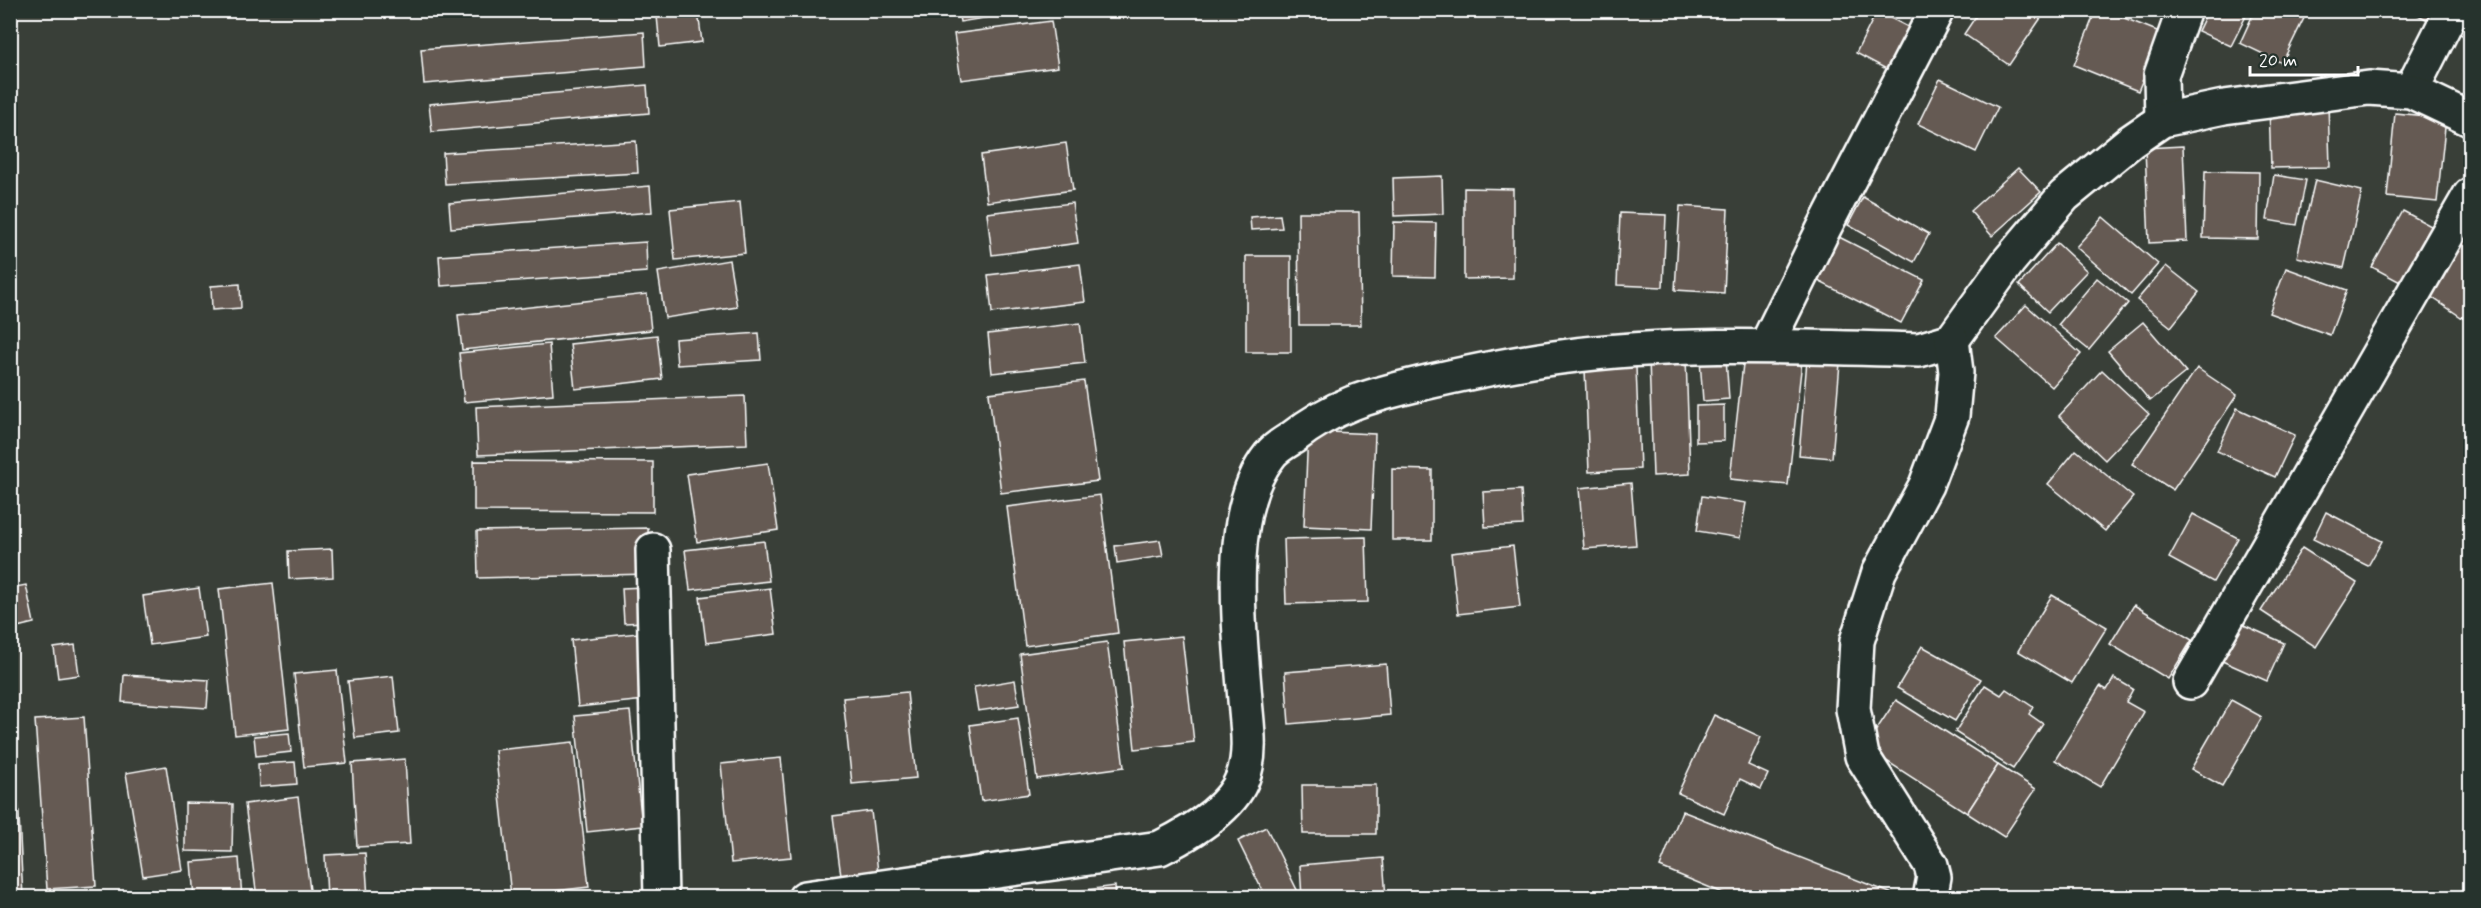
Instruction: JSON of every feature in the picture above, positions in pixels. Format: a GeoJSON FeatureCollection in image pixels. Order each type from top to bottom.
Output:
{"type":"FeatureCollection","features":[{"type":"Feature","properties":{"kind":"street"},"geometry":{"type":"LineString","coordinates":[[1766,346],[1824,228],[1937,10]]}},
{"type":"Feature","properties":{"kind":"street"},"geometry":{"type":"LineString","coordinates":[[2162,120],[2161,75],[2184,10]]}},
{"type":"Feature","properties":{"kind":"street"},"geometry":{"type":"LineString","coordinates":[[2411,91],[2452,10]]}},
{"type":"Feature","properties":{"kind":"street"},"geometry":{"type":"LineString","coordinates":[[806,897],[1160,848],[1190,834],[1222,806],[1242,780],[1248,753],[1240,640],[1239,530],[1253,481],[1271,453],[1313,421],[1357,399],[1463,373],[1552,358],[1671,349],[1766,346],[1919,350],[1952,340],[1975,312],[2008,261],[2064,196],[2130,142],[2162,120],[2224,107],[2358,89],[2411,91],[2470,119]]}},
{"type":"Feature","properties":{"kind":"street"},"geometry":{"type":"LineString","coordinates":[[2190,682],[2470,195]]}},
{"type":"Feature","properties":{"kind":"street"},"geometry":{"type":"LineString","coordinates":[[1930,897],[1934,877],[1931,865],[1862,756],[1852,709],[1857,641],[1879,572],[1926,485],[1952,416],[1956,372],[1952,340]]}},
{"type":"Feature","properties":{"kind":"street"},"geometry":{"type":"LineString","coordinates":[[652,550],[662,897]]}},
{"type":"Feature","properties":{"kind":"building"},"geometry":{"type":"Polygon","coordinates":[[[958,10],[1032,10],[960,22],[958,10]]]}},
{"type":"Feature","properties":{"kind":"building"},"geometry":{"type":"Polygon","coordinates":[[[1901,10],[1920,10],[1915,18],[1901,10]]]}},
{"type":"Feature","properties":{"kind":"building"},"geometry":{"type":"Polygon","coordinates":[[[1980,10],[2043,10],[2045,12],[2009,65],[1964,34],[1980,10]]]}},
{"type":"Feature","properties":{"kind":"building"},"geometry":{"type":"Polygon","coordinates":[[[2096,10],[2104,10],[2162,33],[2138,91],[2074,65],[2096,10]]]}},
{"type":"Feature","properties":{"kind":"building"},"geometry":{"type":"Polygon","coordinates":[[[2208,10],[2249,10],[2231,46],[2198,31],[2208,10]]]}},
{"type":"Feature","properties":{"kind":"building"},"geometry":{"type":"Polygon","coordinates":[[[2255,10],[2308,10],[2282,63],[2240,43],[2255,10]]]}},
{"type":"Feature","properties":{"kind":"building"},"geometry":{"type":"Polygon","coordinates":[[[2408,10],[2435,10],[2430,21],[2408,10]]]}},
{"type":"Feature","properties":{"kind":"building"},"geometry":{"type":"Polygon","coordinates":[[[2458,10],[2470,10],[2470,39],[2450,29],[2458,10]]]}},
{"type":"Feature","properties":{"kind":"building"},"geometry":{"type":"Polygon","coordinates":[[[1877,11],[1912,29],[1890,71],[1856,53],[1877,11]]]}},
{"type":"Feature","properties":{"kind":"building"},"geometry":{"type":"Polygon","coordinates":[[[698,12],[702,42],[660,47],[657,16],[698,12]]]}},
{"type":"Feature","properties":{"kind":"building"},"geometry":{"type":"Polygon","coordinates":[[[1051,21],[1058,67],[961,80],[954,34],[1051,21]]]}},
{"type":"Feature","properties":{"kind":"building"},"geometry":{"type":"Polygon","coordinates":[[[644,32],[646,66],[424,84],[421,49],[644,32]]]}},
{"type":"Feature","properties":{"kind":"building"},"geometry":{"type":"Polygon","coordinates":[[[1940,79],[1998,107],[1976,152],[1918,124],[1940,79]]]}},
{"type":"Feature","properties":{"kind":"building"},"geometry":{"type":"Polygon","coordinates":[[[647,85],[649,113],[432,132],[429,104],[647,85]]]}},
{"type":"Feature","properties":{"kind":"building"},"geometry":{"type":"Polygon","coordinates":[[[2328,103],[2330,167],[2271,168],[2269,105],[2328,103]]]}},
{"type":"Feature","properties":{"kind":"building"},"geometry":{"type":"Polygon","coordinates":[[[2395,113],[2446,118],[2437,202],[2387,197],[2395,113]]]}},
{"type":"Feature","properties":{"kind":"building"},"geometry":{"type":"Polygon","coordinates":[[[636,141],[638,173],[445,184],[443,153],[636,141]]]}},
{"type":"Feature","properties":{"kind":"building"},"geometry":{"type":"Polygon","coordinates":[[[1066,143],[1073,190],[987,202],[981,155],[1066,143]]]}},
{"type":"Feature","properties":{"kind":"building"},"geometry":{"type":"Polygon","coordinates":[[[2183,146],[2187,241],[2149,243],[2145,148],[2183,146]]]}},
{"type":"Feature","properties":{"kind":"building"},"geometry":{"type":"Polygon","coordinates":[[[2018,168],[2041,192],[1992,236],[1970,211],[2018,168]]]}},
{"type":"Feature","properties":{"kind":"building"},"geometry":{"type":"Polygon","coordinates":[[[2205,171],[2259,172],[2258,239],[2203,238],[2205,171]]]}},
{"type":"Feature","properties":{"kind":"building"},"geometry":{"type":"Polygon","coordinates":[[[2274,175],[2306,180],[2297,225],[2267,220],[2274,175]]]}},
{"type":"Feature","properties":{"kind":"building"},"geometry":{"type":"Polygon","coordinates":[[[1442,176],[1443,214],[1394,216],[1393,178],[1442,176]]]}},
{"type":"Feature","properties":{"kind":"building"},"geometry":{"type":"Polygon","coordinates":[[[2315,180],[2362,191],[2344,268],[2297,257],[2315,180]]]}},
{"type":"Feature","properties":{"kind":"building"},"geometry":{"type":"Polygon","coordinates":[[[650,186],[652,212],[451,228],[449,203],[650,186]]]}},
{"type":"Feature","properties":{"kind":"building"},"geometry":{"type":"Polygon","coordinates":[[[1464,188],[1513,189],[1513,278],[1464,279],[1464,188]]]}},
{"type":"Feature","properties":{"kind":"building"},"geometry":{"type":"Polygon","coordinates":[[[1863,197],[1929,234],[1914,262],[1848,225],[1863,197]]]}},
{"type":"Feature","properties":{"kind":"building"},"geometry":{"type":"Polygon","coordinates":[[[740,202],[745,253],[675,260],[670,209],[740,202]]]}},
{"type":"Feature","properties":{"kind":"building"},"geometry":{"type":"Polygon","coordinates":[[[1072,203],[1078,243],[992,255],[987,213],[1072,203]]]}},
{"type":"Feature","properties":{"kind":"building"},"geometry":{"type":"Polygon","coordinates":[[[1680,206],[1728,209],[1724,293],[1675,290],[1680,206]]]}},
{"type":"Feature","properties":{"kind":"building"},"geometry":{"type":"Polygon","coordinates":[[[2403,211],[2433,227],[2402,283],[2372,267],[2403,211]]]}},
{"type":"Feature","properties":{"kind":"building"},"geometry":{"type":"Polygon","coordinates":[[[1298,212],[1359,212],[1361,325],[1299,325],[1298,212]]]}},
{"type":"Feature","properties":{"kind":"building"},"geometry":{"type":"Polygon","coordinates":[[[1620,213],[1666,215],[1663,287],[1617,285],[1620,213]]]}},
{"type":"Feature","properties":{"kind":"building"},"geometry":{"type":"Polygon","coordinates":[[[1280,215],[1282,228],[1251,230],[1250,217],[1280,215]]]}},
{"type":"Feature","properties":{"kind":"building"},"geometry":{"type":"Polygon","coordinates":[[[2103,217],[2158,264],[2131,295],[2076,247],[2103,217]]]}},
{"type":"Feature","properties":{"kind":"building"},"geometry":{"type":"Polygon","coordinates":[[[1394,222],[1436,223],[1435,277],[1393,276],[1394,222]]]}},
{"type":"Feature","properties":{"kind":"building"},"geometry":{"type":"Polygon","coordinates":[[[2470,232],[2470,310],[2464,319],[2427,294],[2470,232]]]}},
{"type":"Feature","properties":{"kind":"building"},"geometry":{"type":"Polygon","coordinates":[[[1839,237],[1924,280],[1901,323],[1816,280],[1839,237]]]}},
{"type":"Feature","properties":{"kind":"building"},"geometry":{"type":"Polygon","coordinates":[[[646,242],[647,272],[441,286],[439,256],[646,242]]]}},
{"type":"Feature","properties":{"kind":"building"},"geometry":{"type":"Polygon","coordinates":[[[2057,243],[2087,271],[2048,312],[2019,285],[2057,243]]]}},
{"type":"Feature","properties":{"kind":"building"},"geometry":{"type":"Polygon","coordinates":[[[1246,256],[1291,256],[1291,352],[1246,352],[1246,256]]]}},
{"type":"Feature","properties":{"kind":"building"},"geometry":{"type":"Polygon","coordinates":[[[729,260],[737,307],[665,318],[658,272],[729,260]]]}},
{"type":"Feature","properties":{"kind":"building"},"geometry":{"type":"Polygon","coordinates":[[[1080,264],[1085,302],[992,313],[988,275],[1080,264]]]}},
{"type":"Feature","properties":{"kind":"building"},"geometry":{"type":"Polygon","coordinates":[[[2166,266],[2199,292],[2171,327],[2137,300],[2166,266]]]}},
{"type":"Feature","properties":{"kind":"building"},"geometry":{"type":"Polygon","coordinates":[[[2286,268],[2347,290],[2330,335],[2269,313],[2286,268]]]}},
{"type":"Feature","properties":{"kind":"building"},"geometry":{"type":"Polygon","coordinates":[[[2097,278],[2128,303],[2089,350],[2058,325],[2097,278]]]}},
{"type":"Feature","properties":{"kind":"building"},"geometry":{"type":"Polygon","coordinates":[[[240,284],[241,308],[212,310],[211,286],[240,284]]]}},
{"type":"Feature","properties":{"kind":"building"},"geometry":{"type":"Polygon","coordinates":[[[647,294],[651,330],[462,350],[458,315],[647,294]]]}},
{"type":"Feature","properties":{"kind":"building"},"geometry":{"type":"Polygon","coordinates":[[[2026,305],[2081,354],[2052,387],[1996,338],[2026,305]]]}},
{"type":"Feature","properties":{"kind":"building"},"geometry":{"type":"Polygon","coordinates":[[[2143,322],[2186,372],[2150,401],[2108,351],[2143,322]]]}},
{"type":"Feature","properties":{"kind":"building"},"geometry":{"type":"Polygon","coordinates":[[[1080,323],[1085,363],[992,373],[988,334],[1080,323]]]}},
{"type":"Feature","properties":{"kind":"building"},"geometry":{"type":"Polygon","coordinates":[[[759,333],[761,360],[677,365],[675,339],[759,333]]]}},
{"type":"Feature","properties":{"kind":"building"},"geometry":{"type":"Polygon","coordinates":[[[657,335],[662,379],[575,389],[570,344],[657,335]]]}},
{"type":"Feature","properties":{"kind":"building"},"geometry":{"type":"Polygon","coordinates":[[[549,344],[553,394],[464,402],[459,353],[549,344]]]}},
{"type":"Feature","properties":{"kind":"building"},"geometry":{"type":"Polygon","coordinates":[[[1744,355],[1802,361],[1788,485],[1730,479],[1744,355]]]}},
{"type":"Feature","properties":{"kind":"building"},"geometry":{"type":"Polygon","coordinates":[[[1686,358],[1690,474],[1653,476],[1649,359],[1686,358]]]}},
{"type":"Feature","properties":{"kind":"building"},"geometry":{"type":"Polygon","coordinates":[[[1726,358],[1729,399],[1703,401],[1700,360],[1726,358]]]}},
{"type":"Feature","properties":{"kind":"building"},"geometry":{"type":"Polygon","coordinates":[[[1807,360],[1840,363],[1832,458],[1799,455],[1807,360]]]}},
{"type":"Feature","properties":{"kind":"building"},"geometry":{"type":"Polygon","coordinates":[[[1636,367],[1640,469],[1589,472],[1585,369],[1636,367]]]}},
{"type":"Feature","properties":{"kind":"building"},"geometry":{"type":"Polygon","coordinates":[[[2197,368],[2237,395],[2173,490],[2132,464],[2197,368]]]}},
{"type":"Feature","properties":{"kind":"building"},"geometry":{"type":"Polygon","coordinates":[[[2102,370],[2149,414],[2105,460],[2059,416],[2102,370]]]}},
{"type":"Feature","properties":{"kind":"building"},"geometry":{"type":"Polygon","coordinates":[[[1084,381],[1098,481],[1001,493],[989,393],[1084,381]]]}},
{"type":"Feature","properties":{"kind":"building"},"geometry":{"type":"Polygon","coordinates":[[[745,396],[747,444],[478,455],[476,407],[745,396]]]}},
{"type":"Feature","properties":{"kind":"building"},"geometry":{"type":"Polygon","coordinates":[[[1724,405],[1724,441],[1696,442],[1696,406],[1724,405]]]}},
{"type":"Feature","properties":{"kind":"building"},"geometry":{"type":"Polygon","coordinates":[[[2237,408],[2295,435],[2275,477],[2217,451],[2237,408]]]}},
{"type":"Feature","properties":{"kind":"building"},"geometry":{"type":"Polygon","coordinates":[[[1308,431],[1375,434],[1371,529],[1304,526],[1308,431]]]}},
{"type":"Feature","properties":{"kind":"building"},"geometry":{"type":"Polygon","coordinates":[[[2076,450],[2133,497],[2105,531],[2048,484],[2076,450]]]}},
{"type":"Feature","properties":{"kind":"building"},"geometry":{"type":"Polygon","coordinates":[[[474,461],[653,462],[653,512],[474,511],[474,461]]]}},
{"type":"Feature","properties":{"kind":"building"},"geometry":{"type":"Polygon","coordinates":[[[768,463],[778,530],[697,542],[687,474],[768,463]]]}},
{"type":"Feature","properties":{"kind":"building"},"geometry":{"type":"Polygon","coordinates":[[[1392,469],[1432,470],[1432,540],[1392,540],[1392,469]]]}},
{"type":"Feature","properties":{"kind":"building"},"geometry":{"type":"Polygon","coordinates":[[[1631,483],[1636,545],[1584,549],[1579,488],[1631,483]]]}},
{"type":"Feature","properties":{"kind":"building"},"geometry":{"type":"Polygon","coordinates":[[[1521,490],[1523,525],[1485,527],[1483,492],[1521,490]]]}},
{"type":"Feature","properties":{"kind":"building"},"geometry":{"type":"Polygon","coordinates":[[[1100,495],[1118,633],[1025,646],[1007,507],[1100,495]]]}},
{"type":"Feature","properties":{"kind":"building"},"geometry":{"type":"Polygon","coordinates":[[[1702,496],[1746,503],[1740,538],[1697,531],[1702,496]]]}},
{"type":"Feature","properties":{"kind":"building"},"geometry":{"type":"Polygon","coordinates":[[[2326,512],[2382,541],[2368,566],[2313,539],[2326,512]]]}},
{"type":"Feature","properties":{"kind":"building"},"geometry":{"type":"Polygon","coordinates":[[[2193,514],[2238,538],[2213,582],[2169,558],[2193,514]]]}},
{"type":"Feature","properties":{"kind":"building"},"geometry":{"type":"Polygon","coordinates":[[[648,528],[649,574],[478,578],[477,531],[648,528]]]}},
{"type":"Feature","properties":{"kind":"building"},"geometry":{"type":"Polygon","coordinates":[[[1366,537],[1368,602],[1286,604],[1284,539],[1366,537]]]}},
{"type":"Feature","properties":{"kind":"building"},"geometry":{"type":"Polygon","coordinates":[[[1160,540],[1163,556],[1117,563],[1115,546],[1160,540]]]}},
{"type":"Feature","properties":{"kind":"building"},"geometry":{"type":"Polygon","coordinates":[[[764,541],[769,581],[690,590],[685,550],[764,541]]]}},
{"type":"Feature","properties":{"kind":"building"},"geometry":{"type":"Polygon","coordinates":[[[1513,546],[1520,607],[1458,614],[1451,553],[1513,546]]]}},
{"type":"Feature","properties":{"kind":"building"},"geometry":{"type":"Polygon","coordinates":[[[2302,548],[2357,583],[2316,647],[2261,611],[2302,548]]]}},
{"type":"Feature","properties":{"kind":"building"},"geometry":{"type":"Polygon","coordinates":[[[332,549],[333,577],[289,579],[288,551],[332,549]]]}},
{"type":"Feature","properties":{"kind":"building"},"geometry":{"type":"Polygon","coordinates":[[[273,583],[289,729],[235,735],[219,589],[273,583]]]}},
{"type":"Feature","properties":{"kind":"building"},"geometry":{"type":"Polygon","coordinates":[[[26,585],[34,623],[13,628],[10,588],[26,585]]]}},
{"type":"Feature","properties":{"kind":"building"},"geometry":{"type":"Polygon","coordinates":[[[644,587],[646,622],[624,623],[622,588],[644,587]]]}},
{"type":"Feature","properties":{"kind":"building"},"geometry":{"type":"Polygon","coordinates":[[[199,588],[206,637],[150,645],[143,596],[199,588]]]}},
{"type":"Feature","properties":{"kind":"building"},"geometry":{"type":"Polygon","coordinates":[[[770,588],[776,634],[706,643],[700,597],[770,588]]]}},
{"type":"Feature","properties":{"kind":"building"},"geometry":{"type":"Polygon","coordinates":[[[2052,595],[2107,627],[2072,683],[2018,651],[2052,595]]]}},
{"type":"Feature","properties":{"kind":"building"},"geometry":{"type":"Polygon","coordinates":[[[2134,605],[2192,640],[2168,679],[2110,644],[2134,605]]]}},
{"type":"Feature","properties":{"kind":"building"},"geometry":{"type":"Polygon","coordinates":[[[2237,622],[2284,643],[2267,681],[2220,660],[2237,622]]]}},
{"type":"Feature","properties":{"kind":"building"},"geometry":{"type":"Polygon","coordinates":[[[638,633],[645,700],[578,707],[571,640],[638,633]]]}},
{"type":"Feature","properties":{"kind":"building"},"geometry":{"type":"Polygon","coordinates":[[[1182,636],[1194,742],[1135,749],[1124,642],[1182,636]]]}},
{"type":"Feature","properties":{"kind":"building"},"geometry":{"type":"Polygon","coordinates":[[[1107,642],[1124,767],[1037,779],[1020,654],[1107,642]]]}},
{"type":"Feature","properties":{"kind":"building"},"geometry":{"type":"Polygon","coordinates":[[[75,645],[79,675],[58,678],[54,648],[75,645]]]}},
{"type":"Feature","properties":{"kind":"building"},"geometry":{"type":"Polygon","coordinates":[[[1922,646],[1981,679],[1955,721],[1897,688],[1922,646]]]}},
{"type":"Feature","properties":{"kind":"building"},"geometry":{"type":"Polygon","coordinates":[[[1386,664],[1390,715],[1289,724],[1285,672],[1386,664]]]}},
{"type":"Feature","properties":{"kind":"building"},"geometry":{"type":"Polygon","coordinates":[[[337,670],[347,763],[304,767],[294,674],[337,670]]]}},
{"type":"Feature","properties":{"kind":"building"},"geometry":{"type":"Polygon","coordinates":[[[124,675],[209,680],[207,708],[122,702],[124,675]]]}},
{"type":"Feature","properties":{"kind":"building"},"geometry":{"type":"Polygon","coordinates":[[[393,676],[399,733],[355,738],[348,681],[393,676]]]}},
{"type":"Feature","properties":{"kind":"building"},"geometry":{"type":"Polygon","coordinates":[[[2114,678],[2133,689],[2126,702],[2144,712],[2100,787],[2055,760],[2100,686],[2107,690],[2114,678]]]}},
{"type":"Feature","properties":{"kind":"building"},"geometry":{"type":"Polygon","coordinates":[[[1015,680],[1019,705],[978,711],[974,687],[1015,680]]]}},
{"type":"Feature","properties":{"kind":"building"},"geometry":{"type":"Polygon","coordinates":[[[1985,685],[2001,695],[2006,689],[2033,707],[2029,714],[2043,724],[2013,769],[1955,732],[1985,685]]]}},
{"type":"Feature","properties":{"kind":"building"},"geometry":{"type":"Polygon","coordinates":[[[907,692],[916,778],[852,784],[843,698],[907,692]]]}},
{"type":"Feature","properties":{"kind":"building"},"geometry":{"type":"Polygon","coordinates":[[[1896,700],[1998,765],[1967,813],[1865,747],[1896,700]]]}},
{"type":"Feature","properties":{"kind":"building"},"geometry":{"type":"Polygon","coordinates":[[[2231,700],[2262,717],[2222,786],[2191,769],[2231,700]]]}},
{"type":"Feature","properties":{"kind":"building"},"geometry":{"type":"Polygon","coordinates":[[[630,711],[642,826],[587,832],[575,716],[630,711]]]}},
{"type":"Feature","properties":{"kind":"building"},"geometry":{"type":"Polygon","coordinates":[[[1714,715],[1761,737],[1748,765],[1768,774],[1761,789],[1740,779],[1724,814],[1678,793],[1714,715]]]}},
{"type":"Feature","properties":{"kind":"building"},"geometry":{"type":"Polygon","coordinates":[[[84,717],[96,886],[47,889],[35,720],[84,717]]]}},
{"type":"Feature","properties":{"kind":"building"},"geometry":{"type":"Polygon","coordinates":[[[1018,718],[1029,794],[981,801],[970,725],[1018,718]]]}},
{"type":"Feature","properties":{"kind":"building"},"geometry":{"type":"Polygon","coordinates":[[[289,733],[291,752],[256,756],[254,736],[289,733]]]}},
{"type":"Feature","properties":{"kind":"building"},"geometry":{"type":"Polygon","coordinates":[[[573,742],[589,887],[511,896],[495,750],[573,742]]]}},
{"type":"Feature","properties":{"kind":"building"},"geometry":{"type":"Polygon","coordinates":[[[781,758],[791,857],[731,863],[721,764],[781,758]]]}},
{"type":"Feature","properties":{"kind":"building"},"geometry":{"type":"Polygon","coordinates":[[[405,759],[410,844],[357,847],[352,763],[405,759]]]}},
{"type":"Feature","properties":{"kind":"building"},"geometry":{"type":"Polygon","coordinates":[[[295,762],[297,784],[259,787],[258,764],[295,762]]]}},
{"type":"Feature","properties":{"kind":"building"},"geometry":{"type":"Polygon","coordinates":[[[1998,765],[2036,789],[2004,837],[1967,813],[1998,765]]]}},
{"type":"Feature","properties":{"kind":"building"},"geometry":{"type":"Polygon","coordinates":[[[166,766],[182,870],[143,876],[126,773],[166,766]]]}},
{"type":"Feature","properties":{"kind":"building"},"geometry":{"type":"Polygon","coordinates":[[[1302,785],[1376,785],[1376,834],[1303,834],[1302,785]]]}},
{"type":"Feature","properties":{"kind":"building"},"geometry":{"type":"Polygon","coordinates":[[[10,797],[18,797],[23,898],[10,898],[10,797]]]}},
{"type":"Feature","properties":{"kind":"building"},"geometry":{"type":"Polygon","coordinates":[[[298,797],[311,898],[257,898],[245,804],[298,797]]]}},
{"type":"Feature","properties":{"kind":"building"},"geometry":{"type":"Polygon","coordinates":[[[185,803],[233,804],[232,852],[185,851],[185,803]]]}},
{"type":"Feature","properties":{"kind":"building"},"geometry":{"type":"Polygon","coordinates":[[[871,811],[878,872],[841,876],[833,816],[871,811]]]}},
{"type":"Feature","properties":{"kind":"building"},"geometry":{"type":"Polygon","coordinates":[[[1682,811],[1903,898],[1735,898],[1660,867],[1682,811]]]}},
{"type":"Feature","properties":{"kind":"building"},"geometry":{"type":"Polygon","coordinates":[[[1266,827],[1299,894],[1291,898],[1266,898],[1238,841],[1266,827]]]}},
{"type":"Feature","properties":{"kind":"building"},"geometry":{"type":"Polygon","coordinates":[[[365,853],[368,898],[327,898],[325,855],[365,853]]]}},
{"type":"Feature","properties":{"kind":"building"},"geometry":{"type":"Polygon","coordinates":[[[239,858],[242,898],[194,898],[191,862],[239,858]]]}},
{"type":"Feature","properties":{"kind":"building"},"geometry":{"type":"Polygon","coordinates":[[[1383,858],[1386,898],[1302,898],[1300,865],[1383,858]]]}},
{"type":"Feature","properties":{"kind":"building"},"geometry":{"type":"Polygon","coordinates":[[[1115,886],[1116,898],[1027,898],[1115,886]]]}}]}
